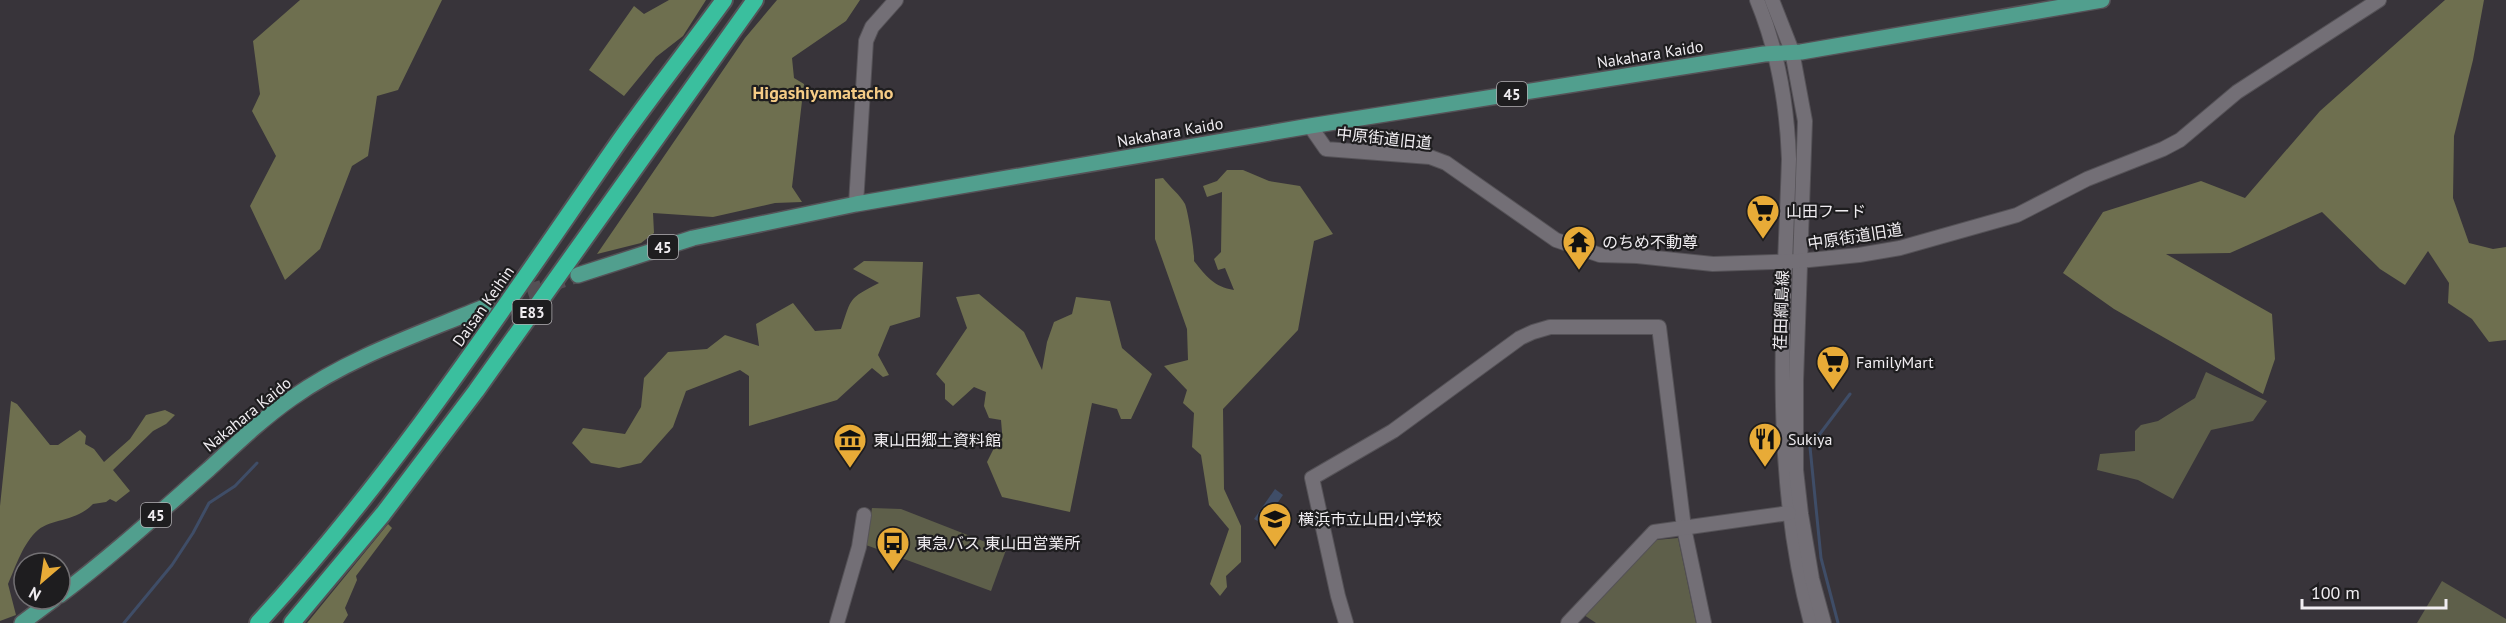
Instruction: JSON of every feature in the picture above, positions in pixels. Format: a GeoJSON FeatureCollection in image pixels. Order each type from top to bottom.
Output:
{"type":"FeatureCollection","features":[{"type":"Feature","properties":{"kind":"highway","name":"Daisan Keihin"},"geometry":{"type":"LineString","coordinates":[[258,623],[285,594],[365,496],[458,374],[620,140],[724,0]]}},
{"type":"Feature","properties":{"kind":"highway","name":"E83"},"geometry":{"type":"LineString","coordinates":[[295,620],[382,514],[476,391],[755,0]]}},
{"type":"Feature","properties":{"kind":"main road","name":"Nakahara Kaido"},"geometry":{"type":"LineString","coordinates":[[578,275],[693,238],[856,204],[1310,126],[1791,48],[1801,52],[1939,30],[1949,26],[2102,0]]}},
{"type":"Feature","properties":{"kind":"main road","name":"Nakahara Kaido"},"geometry":{"type":"LineString","coordinates":[[72,586],[97,568],[249,432],[291,399],[326,376],[373,352],[484,307]]}},
{"type":"Feature","properties":{"kind":"main road"},"geometry":{"type":"LineString","coordinates":[[22,623],[38,611]]}},
{"type":"Feature","properties":{"kind":"street"},"geometry":{"type":"LineString","coordinates":[[856,204],[866,41],[872,27],[896,0]]}},
{"type":"Feature","properties":{"kind":"street","name":"荏田綱島線"},"geometry":{"type":"LineString","coordinates":[[1757,0],[1775,52],[1789,136],[1796,470],[1812,579],[1824,623]]}},
{"type":"Feature","properties":{"kind":"street","name":"荏田綱島線"},"geometry":{"type":"LineString","coordinates":[[1772,0],[1791,48],[1805,121],[1792,261],[1783,424],[1789,513],[1800,582],[1811,623]]}},
{"type":"Feature","properties":{"kind":"street","name":"中原街道旧道"},"geometry":{"type":"LineString","coordinates":[[1310,126],[1326,149],[1430,157],[1446,164],[1556,240],[1600,255],[1637,256],[1713,264],[1792,261],[1859,255],[1900,248],[2017,215],[2087,179],[2163,149],[2180,140],[2237,92],[2379,0]]}},
{"type":"Feature","properties":{"kind":"street"},"geometry":{"type":"LineString","coordinates":[[1346,623],[1312,478],[1384,436],[1520,338],[1544,328],[1659,327],[1684,528],[1704,623]]}},
{"type":"Feature","properties":{"kind":"street"},"geometry":{"type":"LineString","coordinates":[[1568,623],[1654,532],[1789,513]]}},
{"type":"Feature","properties":{"kind":"street"},"geometry":{"type":"LineString","coordinates":[[837,623],[859,547],[864,515]]}},
{"type":"Feature","properties":{"kind":"green space"},"geometry":{"type":"Polygon","coordinates":[[[300,0],[442,0],[398,90],[377,96],[368,156],[352,166],[320,249],[285,280],[250,206],[276,156],[252,111],[260,94],[253,41],[300,0]]]}},
{"type":"Feature","properties":{"kind":"green space"},"geometry":{"type":"Polygon","coordinates":[[[669,0],[706,0],[683,36],[656,57],[624,96],[589,70],[634,6],[644,14],[669,0]]]}},
{"type":"Feature","properties":{"kind":"green space"},"geometry":{"type":"Polygon","coordinates":[[[777,0],[860,0],[846,21],[792,58],[794,78],[804,84],[792,187],[802,202],[775,203],[713,217],[653,213],[654,233],[641,243],[597,254],[745,38],[777,0]]]}},
{"type":"Feature","properties":{"kind":"green space"},"geometry":{"type":"Polygon","coordinates":[[[2445,0],[2484,0],[2473,60],[2454,136],[2453,198],[2469,243],[2493,249],[2506,247],[2506,340],[2489,342],[2472,319],[2448,303],[2449,283],[2428,251],[2405,285],[2380,269],[2322,212],[2230,253],[2166,254],[2272,314],[2275,359],[2263,394],[2114,309],[2063,273],[2103,212],[2201,181],[2245,198],[2320,111],[2445,0]]]}},
{"type":"Feature","properties":{"kind":"green space"},"geometry":{"type":"Polygon","coordinates":[[[1227,170],[1243,170],[1269,181],[1300,186],[1333,234],[1314,241],[1298,330],[1223,409],[1224,489],[1241,526],[1241,562],[1226,576],[1227,587],[1220,596],[1210,584],[1229,529],[1209,505],[1201,455],[1192,447],[1194,413],[1183,403],[1187,390],[1164,366],[1188,360],[1187,329],[1155,239],[1155,179],[1163,178],[1185,204],[1194,261],[1216,283],[1234,290],[1225,268],[1218,270],[1214,259],[1221,252],[1222,192],[1207,197],[1203,186],[1217,181],[1227,170]]]}},
{"type":"Feature","properties":{"kind":"green space"},"geometry":{"type":"Polygon","coordinates":[[[864,261],[923,262],[920,317],[890,326],[878,355],[889,375],[883,377],[872,368],[837,400],[749,426],[749,376],[740,370],[686,391],[673,427],[641,463],[619,468],[591,463],[572,443],[583,428],[625,434],[641,407],[644,378],[668,352],[707,349],[725,335],[759,346],[756,324],[793,303],[815,331],[841,329],[852,300],[879,283],[853,269],[864,261]]]}},
{"type":"Feature","properties":{"kind":"green space"},"geometry":{"type":"Polygon","coordinates":[[[979,294],[1024,332],[1042,370],[1047,342],[1054,322],[1072,314],[1076,297],[1110,301],[1122,348],[1152,374],[1131,419],[1121,419],[1117,409],[1092,403],[1070,512],[1002,497],[987,462],[1002,432],[1001,420],[989,418],[984,406],[986,392],[974,387],[953,406],[945,399],[945,384],[936,374],[967,328],[956,297],[979,294]]]}},
{"type":"Feature","properties":{"kind":"green space"},"geometry":{"type":"Polygon","coordinates":[[[2206,372],[2267,401],[2253,421],[2211,430],[2173,499],[2138,480],[2097,470],[2100,454],[2135,451],[2135,431],[2141,425],[2158,421],[2195,398],[2206,372]]]}},
{"type":"Feature","properties":{"kind":"green space"},"geometry":{"type":"Polygon","coordinates":[[[11,401],[17,404],[50,445],[58,445],[80,430],[86,436],[85,444],[94,449],[104,462],[130,439],[146,415],[165,410],[175,415],[166,424],[153,431],[113,470],[130,491],[116,502],[110,499],[93,504],[79,514],[44,526],[33,535],[22,551],[12,551],[12,574],[8,584],[12,611],[15,611],[16,615],[0,621],[0,506],[11,401]]]}},
{"type":"Feature","properties":{"kind":"green space"},"geometry":{"type":"Polygon","coordinates":[[[872,508],[901,509],[1006,550],[991,591],[866,545],[872,508]]]}},
{"type":"Feature","properties":{"kind":"green space"},"geometry":{"type":"Polygon","coordinates":[[[388,524],[392,528],[356,576],[357,580],[345,608],[348,615],[343,623],[307,623],[388,524]]]}},
{"type":"Feature","properties":{"kind":"green space"},"geometry":{"type":"Polygon","coordinates":[[[1678,538],[1696,623],[1596,623],[1584,615],[1656,540],[1678,538]]]}},
{"type":"Feature","properties":{"kind":"green space"},"geometry":{"type":"Polygon","coordinates":[[[2442,581],[2506,619],[2506,623],[2417,623],[2442,581]]]}},
{"type":"Feature","properties":{"kind":"water"},"geometry":{"type":"Polygon","coordinates":[[[1275,489],[1283,495],[1263,524],[1254,519],[1275,489]]]}},
{"type":"Feature","properties":{"kind":"waterway"},"geometry":{"type":"LineString","coordinates":[[1838,623],[1821,558],[1810,447],[1850,394]]}},
{"type":"Feature","properties":{"kind":"waterway"},"geometry":{"type":"LineString","coordinates":[[124,623],[172,565],[209,503],[235,486],[257,463]]}},
{"type":"Feature","properties":{"kind":"tunnel"},"geometry":{"type":"LineString","coordinates":[[484,307],[578,275]]}},
{"type":"Feature","properties":{"kind":"place","name":"山田フード"},"geometry":{"type":"Point","coordinates":[1763,240]}},
{"type":"Feature","properties":{"kind":"place","name":"のちめ不動尊"},"geometry":{"type":"Point","coordinates":[1579,271]}},
{"type":"Feature","properties":{"kind":"place","name":"FamilyMart"},"geometry":{"type":"Point","coordinates":[1833,391]}},
{"type":"Feature","properties":{"kind":"place","name":"Sukiya"},"geometry":{"type":"Point","coordinates":[1765,468]}},
{"type":"Feature","properties":{"kind":"place","name":"東山田郷土資料館"},"geometry":{"type":"Point","coordinates":[850,469]}},
{"type":"Feature","properties":{"kind":"place","name":"横浜市立山田小学校"},"geometry":{"type":"Point","coordinates":[1275,548]}},
{"type":"Feature","properties":{"kind":"place","name":"東急バス 東山田営業所"},"geometry":{"type":"Point","coordinates":[893,572]}},
{"type":"Feature","properties":{"kind":"district","name":"Higashiyamatacho"},"geometry":{"type":"Point","coordinates":[823,92]}}]}
